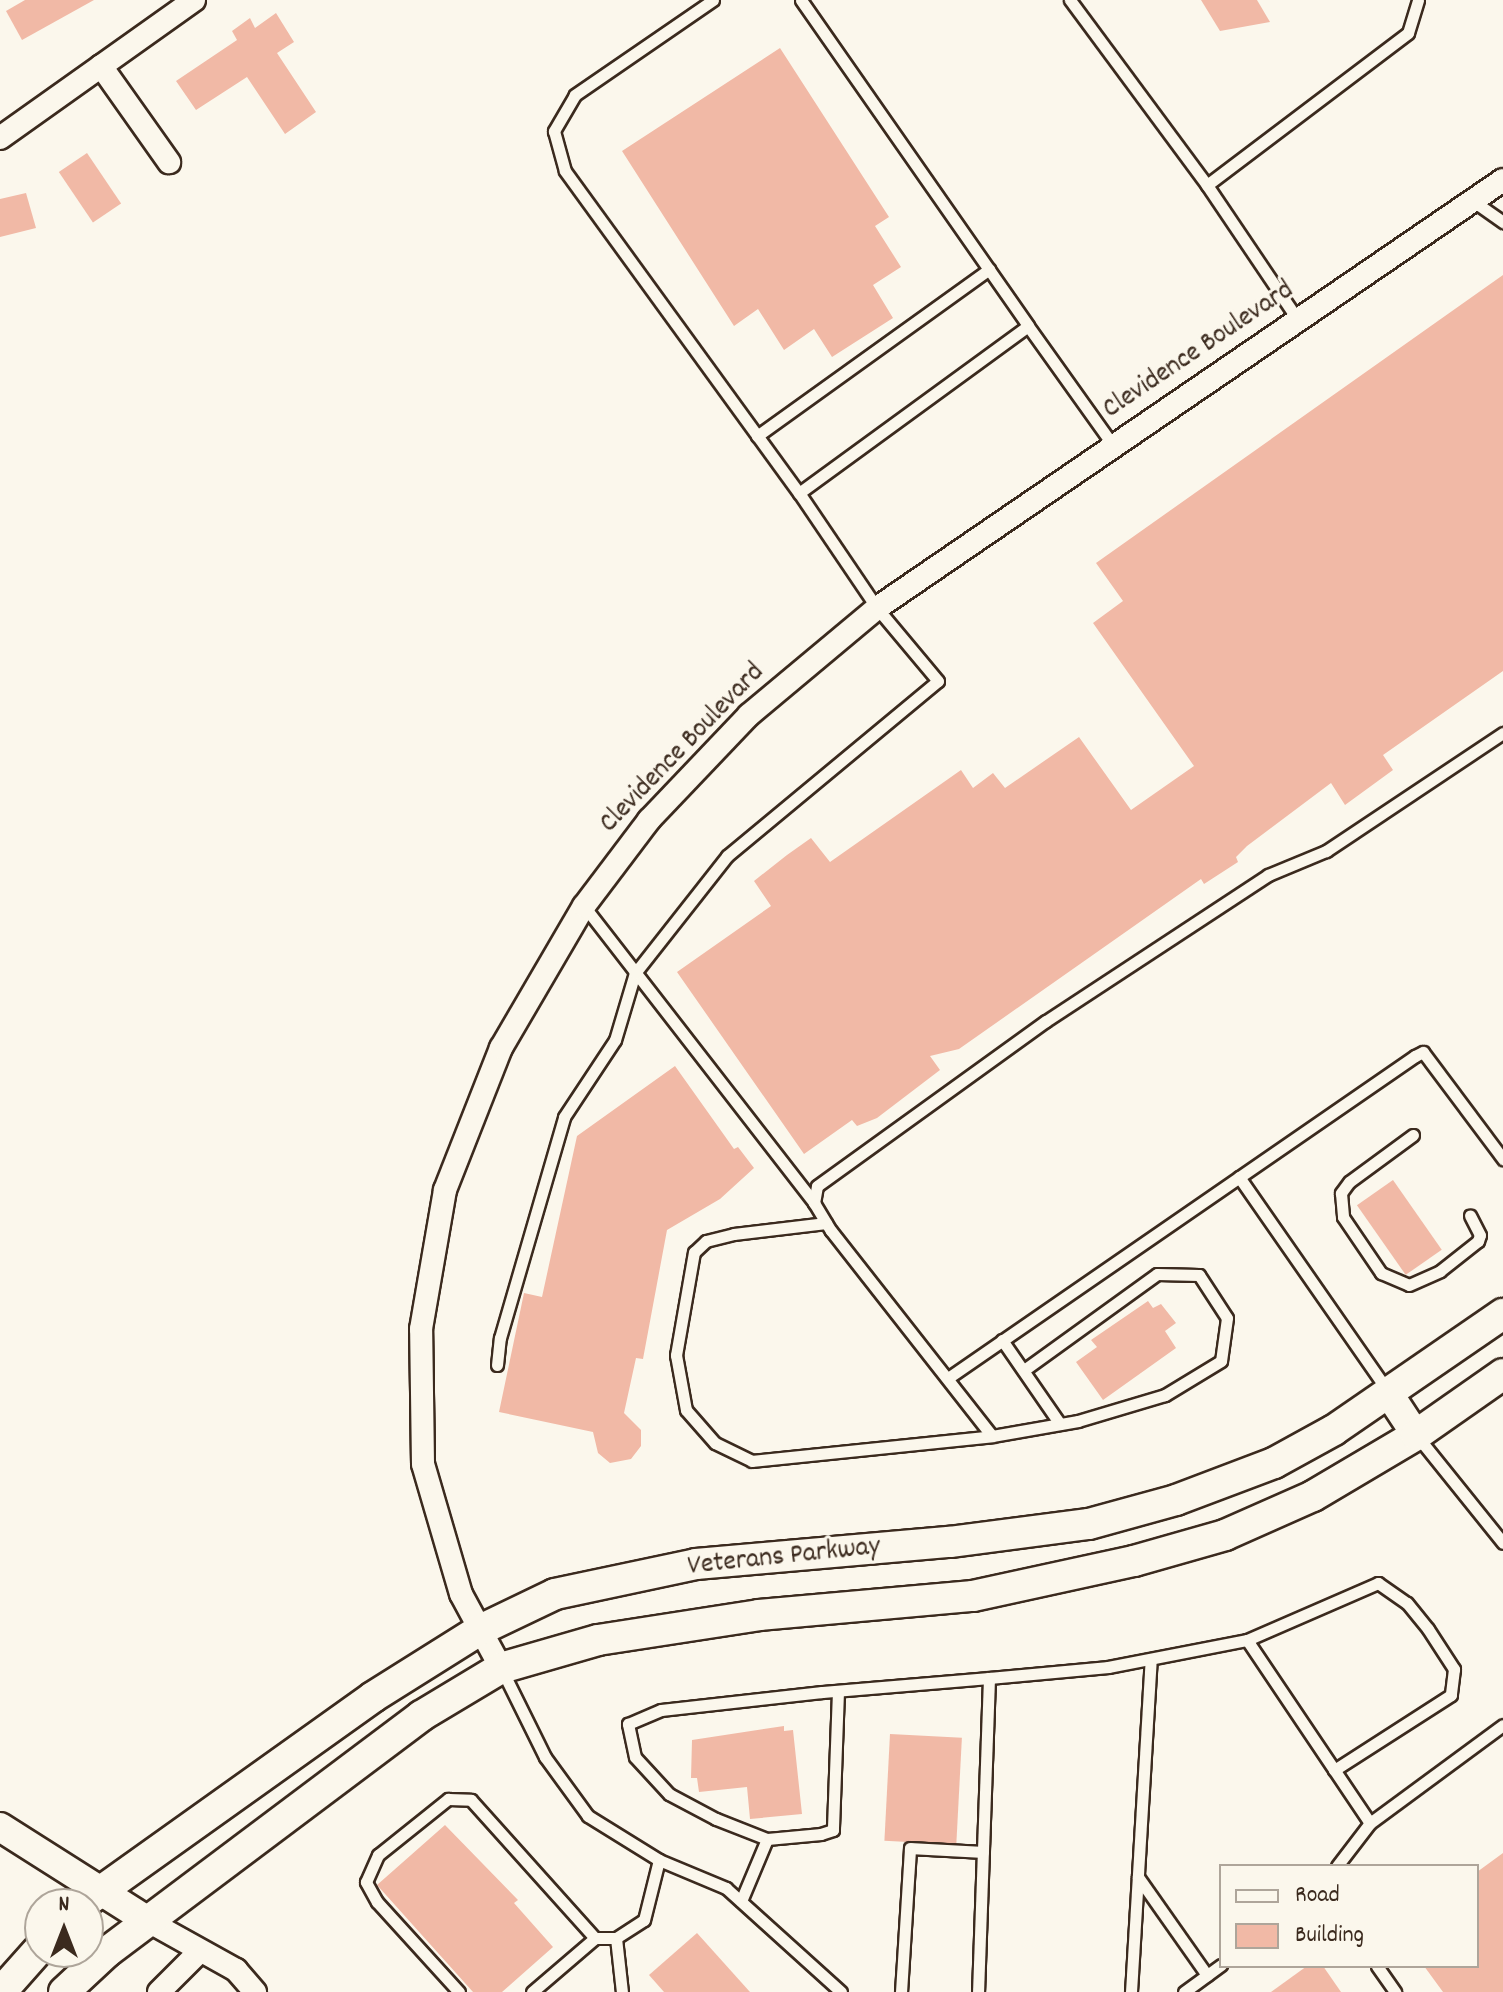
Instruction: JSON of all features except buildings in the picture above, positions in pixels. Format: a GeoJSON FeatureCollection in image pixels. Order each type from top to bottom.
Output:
{"type":"FeatureCollection","features":[{"type":"Feature","properties":{"kind":"main road","name":"Veterans Parkway"},"geometry":{"type":"LineString","coordinates":[[102,1888],[373,1697],[480,1630],[555,1594],[696,1564],[950,1542],[1089,1524],[1176,1500],[1274,1463],[1389,1394],[1503,1314]]}},
{"type":"Feature","properties":{"kind":"main road","name":"Veterans Parkway"},"geometry":{"type":"LineString","coordinates":[[64,1992],[148,1921],[421,1716],[501,1668],[598,1640],[759,1615],[973,1596],[1134,1561],[1269,1517],[1416,1435],[1503,1374]]}},
{"type":"Feature","properties":{"kind":"main road"},"geometry":{"type":"LineString","coordinates":[[1,1992],[24,1966]]}},
{"type":"Feature","properties":{"kind":"street"},"geometry":{"type":"LineString","coordinates":[[0,138],[194,0]]}},
{"type":"Feature","properties":{"kind":"street"},"geometry":{"type":"LineString","coordinates":[[101,66],[169,162]]}},
{"type":"Feature","properties":{"kind":"street","name":"Clevidence Boulevard"},"geometry":{"type":"LineString","coordinates":[[501,1668],[480,1630],[440,1533],[423,1464],[421,1329],[445,1190],[501,1048],[584,906],[649,820],[749,715],[877,608],[1503,180]]}},
{"type":"Feature","properties":{"kind":"street"},"geometry":{"type":"LineString","coordinates":[[1389,1394],[1416,1435]]}},
{"type":"Feature","properties":{"kind":"street"},"geometry":{"type":"LineString","coordinates":[[0,1827],[80,1888]]}},
{"type":"Feature","properties":{"kind":"street"},"geometry":{"type":"LineString","coordinates":[[104,1902],[148,1921],[236,1970],[255,1992]]}},
{"type":"Feature","properties":{"kind":"street"},"geometry":{"type":"LineString","coordinates":[[159,1992],[200,1951]]}},
{"type":"Feature","properties":{"kind":"lane"},"geometry":{"type":"LineString","coordinates":[[497,1365],[500,1338],[564,1117],[615,1040],[635,973],[727,856],[817,786],[938,681],[877,608],[799,493],[565,171],[554,131],[575,95],[713,0]]}},
{"type":"Feature","properties":{"kind":"lane"},"geometry":{"type":"LineString","coordinates":[[801,0],[1113,445]]}},
{"type":"Feature","properties":{"kind":"lane"},"geometry":{"type":"LineString","coordinates":[[1070,0],[1207,185],[1298,320]]}},
{"type":"Feature","properties":{"kind":"lane"},"geometry":{"type":"LineString","coordinates":[[1207,185],[1408,33],[1418,0]]}},
{"type":"Feature","properties":{"kind":"lane"},"geometry":{"type":"LineString","coordinates":[[1473,201],[1503,222]]}},
{"type":"Feature","properties":{"kind":"lane"},"geometry":{"type":"LineString","coordinates":[[757,436],[989,269]]}},
{"type":"Feature","properties":{"kind":"lane"},"geometry":{"type":"LineString","coordinates":[[799,493],[1028,326]]}},
{"type":"Feature","properties":{"kind":"lane"},"geometry":{"type":"LineString","coordinates":[[814,1203],[817,1186],[1046,1021],[1268,875],[1326,851],[1503,733]]}},
{"type":"Feature","properties":{"kind":"lane"},"geometry":{"type":"LineString","coordinates":[[584,906],[992,1436]]}},
{"type":"Feature","properties":{"kind":"lane"},"geometry":{"type":"LineString","coordinates":[[948,1378],[1423,1052],[1503,1159]]}},
{"type":"Feature","properties":{"kind":"lane"},"geometry":{"type":"LineString","coordinates":[[1413,1135],[1349,1182],[1341,1193],[1343,1217],[1381,1273],[1409,1285],[1440,1271],[1478,1241],[1480,1235],[1470,1215]]}},
{"type":"Feature","properties":{"kind":"lane"},"geometry":{"type":"LineString","coordinates":[[1239,1177],[1389,1394]]}},
{"type":"Feature","properties":{"kind":"lane"},"geometry":{"type":"LineString","coordinates":[[826,1223],[734,1234],[706,1241],[694,1252],[676,1355],[686,1410],[715,1443],[752,1461],[992,1436],[1060,1424],[1165,1395],[1221,1361],[1227,1318],[1199,1275],[1157,1274],[1024,1370]]}},
{"type":"Feature","properties":{"kind":"lane"},"geometry":{"type":"LineString","coordinates":[[1002,1340],[1060,1424]]}},
{"type":"Feature","properties":{"kind":"lane"},"geometry":{"type":"LineString","coordinates":[[1416,1435],[1503,1543]]}},
{"type":"Feature","properties":{"kind":"lane"},"geometry":{"type":"LineString","coordinates":[[838,1691],[833,1830],[767,1839],[669,1794],[635,1757],[628,1724],[661,1710],[838,1691],[989,1678],[1151,1660],[1247,1640],[1378,1583],[1407,1603],[1437,1642],[1454,1669],[1451,1695],[1334,1770]]}},
{"type":"Feature","properties":{"kind":"lane"},"geometry":{"type":"LineString","coordinates":[[1247,1640],[1370,1823]]}},
{"type":"Feature","properties":{"kind":"lane"},"geometry":{"type":"LineString","coordinates":[[1131,1992],[1151,1660]]}},
{"type":"Feature","properties":{"kind":"lane"},"geometry":{"type":"LineString","coordinates":[[501,1668],[545,1757],[588,1816],[659,1860],[726,1888],[841,1992]]}},
{"type":"Feature","properties":{"kind":"lane"},"geometry":{"type":"LineString","coordinates":[[978,1992],[989,1678]]}},
{"type":"Feature","properties":{"kind":"lane"},"geometry":{"type":"LineString","coordinates":[[1339,1864],[1370,1823],[1503,1725]]}},
{"type":"Feature","properties":{"kind":"lane"},"geometry":{"type":"LineString","coordinates":[[459,1992],[377,1902],[366,1882],[378,1855],[448,1799],[471,1800],[595,1938]]}},
{"type":"Feature","properties":{"kind":"lane"},"geometry":{"type":"LineString","coordinates":[[741,1901],[767,1839]]}},
{"type":"Feature","properties":{"kind":"lane"},"geometry":{"type":"LineString","coordinates":[[901,1992],[910,1848],[983,1852]]}},
{"type":"Feature","properties":{"kind":"lane"},"geometry":{"type":"LineString","coordinates":[[532,1992],[595,1938],[616,1938],[644,1920],[659,1860]]}},
{"type":"Feature","properties":{"kind":"lane"},"geometry":{"type":"LineString","coordinates":[[1138,1876],[1207,1975]]}},
{"type":"Feature","properties":{"kind":"lane"},"geometry":{"type":"LineString","coordinates":[[616,1938],[622,1992]]}},
{"type":"Feature","properties":{"kind":"lane"},"geometry":{"type":"LineString","coordinates":[[1184,1992],[1219,1966]]}},
{"type":"Feature","properties":{"kind":"lane"},"geometry":{"type":"LineString","coordinates":[[1378,1968],[1395,1992]]}}]}
